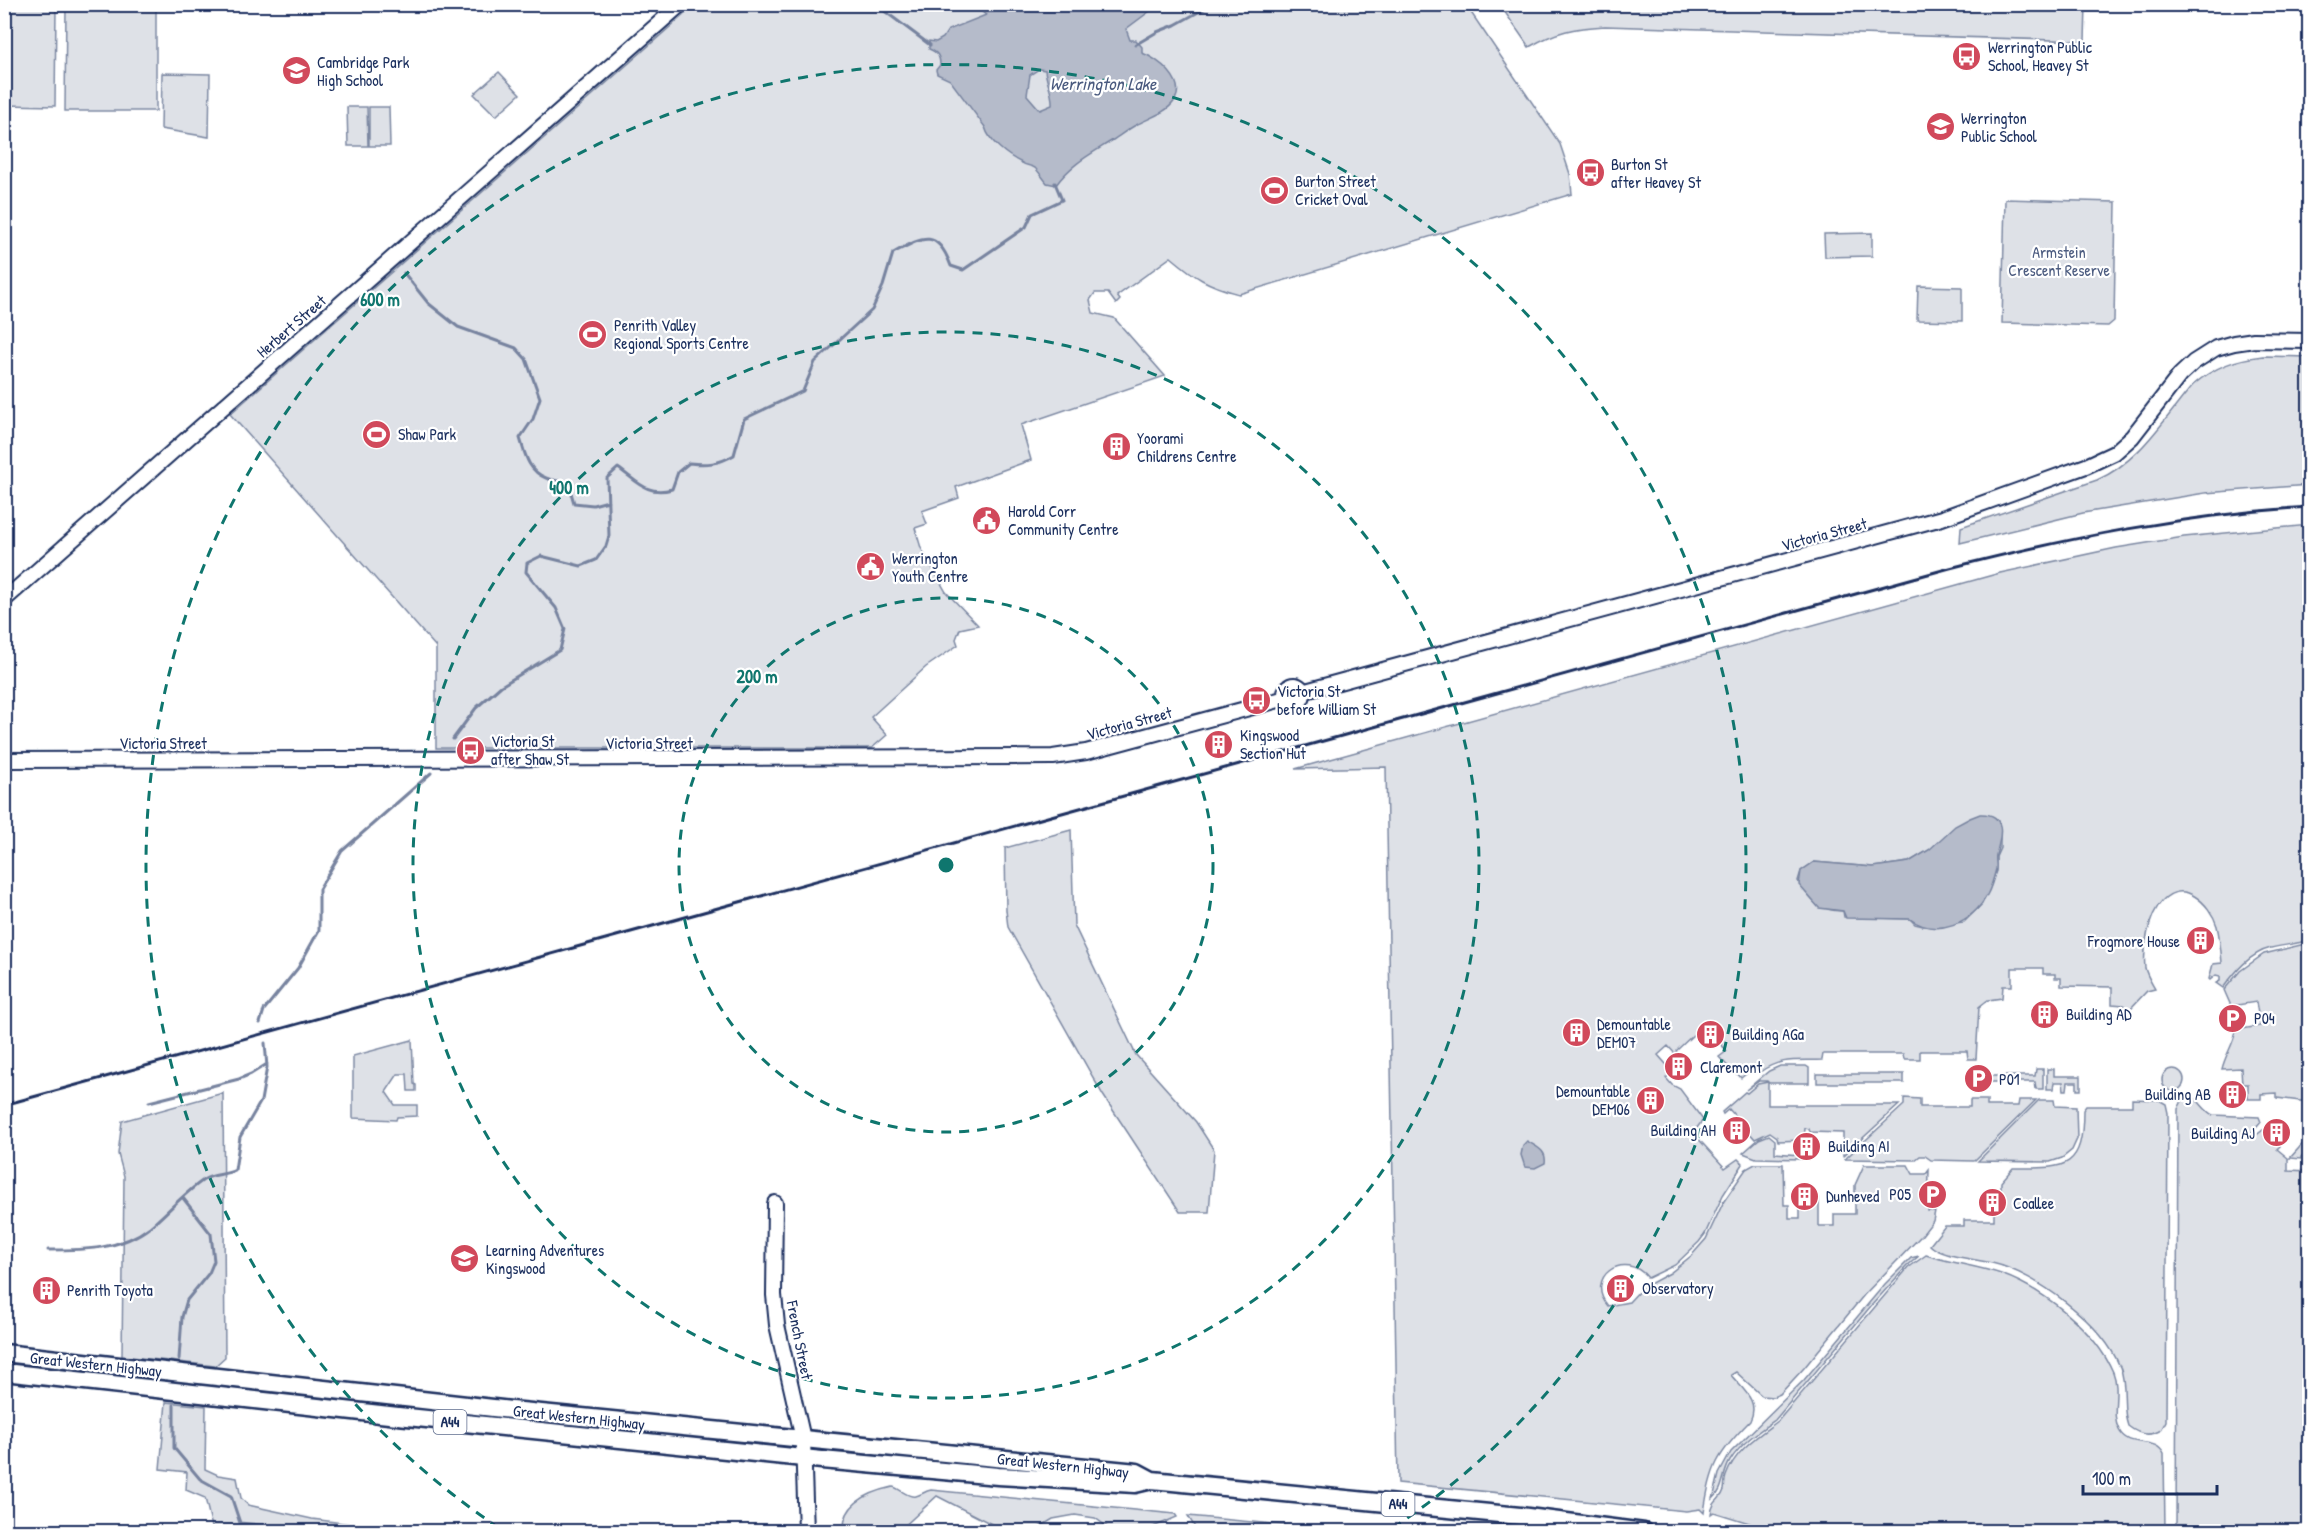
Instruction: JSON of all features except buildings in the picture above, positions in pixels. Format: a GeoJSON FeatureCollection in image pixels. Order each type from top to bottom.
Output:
{"type":"FeatureCollection","features":[{"type":"Feature","properties":{"kind":"highway","name":"Great Western Highway"},"geometry":{"type":"LineString","coordinates":[[4,1353],[489,1408],[1009,1477],[1136,1484],[1152,1480],[1520,1516],[1644,1532]]}},
{"type":"Feature","properties":{"kind":"highway","name":"Great Western Highway"},"geometry":{"type":"LineString","coordinates":[[4,1372],[398,1416],[804,1448]]}},
{"type":"Feature","properties":{"kind":"street","name":"Herbert Street"},"geometry":{"type":"LineString","coordinates":[[4,600],[681,4]]}},
{"type":"Feature","properties":{"kind":"street","name":"Victoria Street"},"geometry":{"type":"LineString","coordinates":[[4,760],[1053,757],[1086,752],[1286,698],[1286,692],[1291,686],[1299,687],[1302,692],[1942,518],[2086,466],[2114,453],[2132,436],[2180,375],[2194,362],[2216,348],[2254,340],[2310,341]]}},
{"type":"Feature","properties":{"kind":"street","name":"French Street"},"geometry":{"type":"LineString","coordinates":[[775,1203],[774,1295],[777,1325],[804,1448],[806,1532]]}},
{"type":"Feature","properties":{"kind":"green space"},"geometry":{"type":"Polygon","coordinates":[[[5,4],[56,5],[55,106],[5,105],[5,4]]]}},
{"type":"Feature","properties":{"kind":"green space"},"geometry":{"type":"Polygon","coordinates":[[[2086,4],[2085,41],[1605,26],[1566,31],[1529,47],[1500,5],[2086,4]]]}},
{"type":"Feature","properties":{"kind":"green space"},"geometry":{"type":"Polygon","coordinates":[[[66,5],[156,5],[156,111],[65,111],[66,5]]]}},
{"type":"Feature","properties":{"kind":"green space"},"geometry":{"type":"Polygon","coordinates":[[[695,5],[1466,5],[1560,144],[1570,174],[1572,194],[1239,294],[1202,280],[1171,257],[1117,296],[1120,300],[1116,304],[1108,293],[1095,293],[1090,300],[1093,313],[1114,318],[1165,376],[1021,425],[1031,460],[956,487],[959,498],[922,511],[927,524],[915,528],[921,548],[946,592],[978,625],[960,629],[956,639],[958,645],[926,667],[871,717],[887,735],[872,748],[436,748],[436,647],[230,414],[695,5]]]}},
{"type":"Feature","properties":{"kind":"green space"},"geometry":{"type":"Polygon","coordinates":[[[499,72],[520,94],[496,116],[474,94],[499,72]]]}},
{"type":"Feature","properties":{"kind":"green space"},"geometry":{"type":"Polygon","coordinates":[[[162,73],[210,74],[209,137],[161,129],[162,73]]]}},
{"type":"Feature","properties":{"kind":"green space"},"geometry":{"type":"Polygon","coordinates":[[[347,107],[367,107],[368,146],[348,146],[347,107]]]}},
{"type":"Feature","properties":{"kind":"green space"},"geometry":{"type":"Polygon","coordinates":[[[369,107],[389,107],[390,146],[369,146],[369,107]]]}},
{"type":"Feature","properties":{"kind":"green space","name":"Armstein Crescent Reserve"},"geometry":{"type":"Polygon","coordinates":[[[2005,199],[2116,202],[2114,321],[2108,326],[2002,323],[2005,199]]]}},
{"type":"Feature","properties":{"kind":"green space"},"geometry":{"type":"Polygon","coordinates":[[[1872,233],[1872,256],[1825,257],[1824,234],[1872,233]]]}},
{"type":"Feature","properties":{"kind":"green space"},"geometry":{"type":"Polygon","coordinates":[[[1918,286],[1962,287],[1962,321],[1917,320],[1918,286]]]}},
{"type":"Feature","properties":{"kind":"green space"},"geometry":{"type":"Polygon","coordinates":[[[2263,356],[2309,357],[2309,485],[2205,493],[2083,513],[1960,543],[1961,527],[2097,480],[2112,472],[2138,451],[2193,385],[2209,373],[2226,365],[2263,356]]]}},
{"type":"Feature","properties":{"kind":"green space"},"geometry":{"type":"Polygon","coordinates":[[[2309,525],[2309,940],[2263,950],[2238,970],[2223,988],[2216,983],[2220,981],[2220,976],[2216,975],[2209,979],[2213,964],[2222,963],[2219,935],[2213,917],[2195,896],[2178,892],[2162,901],[2150,924],[2145,952],[2145,968],[2155,989],[2147,991],[2130,1009],[2124,1005],[2112,1004],[2112,987],[2061,986],[2061,978],[2055,978],[2055,974],[2043,974],[2043,968],[2012,968],[2012,986],[2003,986],[2002,998],[1988,1000],[1979,1007],[1976,1059],[1968,1059],[1967,1051],[1920,1051],[1920,1059],[1904,1059],[1903,1054],[1823,1054],[1822,1060],[1783,1062],[1760,1072],[1755,1067],[1741,1078],[1719,1057],[1727,1051],[1713,1036],[1717,1032],[1714,1028],[1701,1040],[1694,1034],[1676,1051],[1678,1057],[1668,1046],[1658,1055],[1673,1072],[1666,1078],[1680,1089],[1703,1120],[1693,1133],[1725,1168],[1738,1159],[1743,1164],[1723,1195],[1705,1234],[1675,1265],[1648,1278],[1638,1269],[1628,1266],[1618,1266],[1610,1270],[1601,1286],[1602,1296],[1608,1306],[1629,1302],[1642,1288],[1670,1273],[1691,1256],[1706,1239],[1724,1201],[1746,1169],[1755,1164],[1783,1164],[1784,1205],[1789,1205],[1789,1218],[1800,1218],[1800,1198],[1819,1198],[1819,1226],[1834,1226],[1834,1214],[1855,1214],[1855,1185],[1864,1165],[1908,1165],[1913,1174],[1926,1174],[1929,1170],[1928,1211],[1935,1211],[1933,1221],[1864,1295],[1780,1394],[1773,1397],[1762,1396],[1736,1372],[1731,1375],[1749,1396],[1753,1414],[1717,1462],[1709,1484],[1704,1513],[1700,1509],[1686,1511],[1398,1483],[1386,767],[1295,769],[2000,573],[2116,548],[2184,537],[2309,525]],[[1996,819],[1929,850],[1909,862],[1873,867],[1814,862],[1801,871],[1798,881],[1816,904],[1834,911],[1843,911],[1844,917],[1910,919],[1915,924],[1923,926],[1964,922],[1982,904],[1996,871],[1996,857],[2000,848],[2000,827],[1996,819]]]}},
{"type":"Feature","properties":{"kind":"green space"},"geometry":{"type":"Polygon","coordinates":[[[1071,830],[1074,925],[1136,1055],[1196,1122],[1214,1150],[1209,1212],[1180,1212],[1103,1095],[1008,927],[1005,848],[1071,830]]]}},
{"type":"Feature","properties":{"kind":"green space"},"geometry":{"type":"Polygon","coordinates":[[[2309,943],[2310,1157],[2301,1157],[2301,1159],[2290,1158],[2308,1138],[2308,1102],[2277,1098],[2277,1093],[2261,1094],[2261,1099],[2248,1099],[2248,1084],[2242,1084],[2241,1068],[2222,1069],[2236,1030],[2260,1026],[2256,1002],[2231,1006],[2224,990],[2240,971],[2264,954],[2309,943]]]}},
{"type":"Feature","properties":{"kind":"green space"},"geometry":{"type":"Polygon","coordinates":[[[412,1040],[416,1091],[408,1091],[407,1074],[398,1074],[386,1092],[395,1105],[417,1105],[417,1116],[397,1117],[396,1120],[353,1118],[353,1056],[412,1040]]]}},
{"type":"Feature","properties":{"kind":"green space"},"geometry":{"type":"Polygon","coordinates":[[[1780,1066],[1806,1066],[1809,1068],[1809,1083],[1768,1083],[1768,1105],[1899,1105],[1843,1156],[1843,1133],[1810,1132],[1805,1128],[1804,1140],[1778,1141],[1777,1137],[1770,1132],[1755,1139],[1729,1109],[1723,1114],[1722,1112],[1745,1092],[1747,1093],[1758,1084],[1768,1082],[1759,1081],[1746,1090],[1769,1071],[1780,1066]]]}},
{"type":"Feature","properties":{"kind":"green space"},"geometry":{"type":"Polygon","coordinates":[[[1984,1069],[1987,1069],[1987,1076],[2035,1076],[2036,1069],[2043,1069],[2043,1089],[2036,1089],[2035,1082],[1987,1082],[1987,1089],[1984,1089],[1984,1069]]]}},
{"type":"Feature","properties":{"kind":"green space"},"geometry":{"type":"Polygon","coordinates":[[[2047,1069],[2054,1069],[2054,1076],[2081,1076],[2081,1090],[2077,1090],[2077,1082],[2068,1082],[2067,1090],[2064,1090],[2063,1082],[2054,1082],[2053,1089],[2047,1089],[2047,1069]]]}},
{"type":"Feature","properties":{"kind":"green space"},"geometry":{"type":"Polygon","coordinates":[[[2169,1069],[2177,1069],[2184,1076],[2184,1084],[2177,1091],[2169,1091],[2162,1084],[2162,1076],[2169,1069]]]}},
{"type":"Feature","properties":{"kind":"green space"},"geometry":{"type":"Polygon","coordinates":[[[1817,1074],[1904,1074],[1904,1083],[1817,1083],[1817,1074]]]}},
{"type":"Feature","properties":{"kind":"green space"},"geometry":{"type":"Polygon","coordinates":[[[223,1093],[225,1357],[215,1366],[122,1356],[124,1176],[118,1154],[122,1121],[223,1093]]]}},
{"type":"Feature","properties":{"kind":"green space"},"geometry":{"type":"Polygon","coordinates":[[[2187,1096],[2195,1098],[2213,1115],[2259,1117],[2261,1122],[2252,1133],[2255,1136],[2263,1130],[2280,1146],[2277,1149],[2288,1158],[2288,1170],[2309,1171],[2309,1531],[2176,1531],[2178,1109],[2187,1096]]]}},
{"type":"Feature","properties":{"kind":"green space"},"geometry":{"type":"Polygon","coordinates":[[[1904,1098],[1920,1099],[1920,1107],[1970,1107],[1970,1100],[1987,1100],[1987,1106],[2018,1106],[2019,1100],[2036,1100],[1974,1161],[1931,1160],[1925,1156],[1920,1156],[1915,1160],[1845,1159],[1904,1105],[1904,1098]]]}},
{"type":"Feature","properties":{"kind":"green space"},"geometry":{"type":"Polygon","coordinates":[[[2132,1099],[2159,1100],[2166,1104],[2168,1113],[2166,1421],[2161,1430],[2148,1434],[2140,1433],[2128,1426],[2124,1382],[2120,1367],[2099,1334],[2084,1318],[2028,1277],[1992,1263],[1950,1255],[1930,1245],[1945,1226],[1964,1226],[1964,1220],[1994,1220],[1994,1207],[2001,1206],[2001,1182],[2013,1168],[2046,1167],[2068,1162],[2075,1155],[2080,1144],[2083,1110],[2086,1106],[2132,1106],[2132,1099]]]}},
{"type":"Feature","properties":{"kind":"green space"},"geometry":{"type":"Polygon","coordinates":[[[2039,1100],[2054,1100],[2055,1106],[2076,1107],[2077,1139],[2072,1150],[2062,1158],[2050,1162],[1978,1161],[2039,1100]]]}},
{"type":"Feature","properties":{"kind":"green space"},"geometry":{"type":"Polygon","coordinates":[[[1769,1135],[1775,1140],[1775,1153],[1800,1155],[1800,1159],[1756,1158],[1743,1153],[1759,1139],[1769,1135]]]}},
{"type":"Feature","properties":{"kind":"green space"},"geometry":{"type":"Polygon","coordinates":[[[1926,1255],[1992,1271],[2017,1281],[2066,1313],[2094,1341],[2113,1372],[2116,1387],[2115,1417],[2119,1430],[2129,1440],[2155,1445],[2164,1454],[2165,1531],[1759,1532],[1759,1526],[1714,1512],[1711,1514],[1713,1505],[1723,1494],[1725,1478],[1730,1467],[1741,1451],[1778,1421],[1908,1268],[1926,1255]]]}},
{"type":"Feature","properties":{"kind":"green space"},"geometry":{"type":"Polygon","coordinates":[[[1919,1256],[1871,1306],[1775,1420],[1739,1449],[1730,1461],[1719,1491],[1713,1499],[1719,1474],[1731,1452],[1804,1380],[1885,1284],[1911,1258],[1919,1256]]]}},
{"type":"Feature","properties":{"kind":"green space"},"geometry":{"type":"Polygon","coordinates":[[[166,1402],[206,1406],[205,1469],[218,1475],[237,1478],[241,1498],[248,1505],[312,1519],[406,1531],[213,1531],[205,1498],[186,1490],[187,1472],[160,1469],[166,1402]]]}},
{"type":"Feature","properties":{"kind":"green space"},"geometry":{"type":"Polygon","coordinates":[[[893,1487],[913,1496],[931,1490],[1175,1514],[1177,1517],[1144,1531],[1113,1531],[1095,1518],[1075,1515],[1053,1519],[1033,1531],[1005,1531],[937,1496],[899,1531],[844,1531],[848,1513],[859,1500],[893,1487]]]}},
{"type":"Feature","properties":{"kind":"green space"},"geometry":{"type":"Polygon","coordinates":[[[1188,1516],[1348,1531],[1197,1531],[1188,1516]]]}},
{"type":"Feature","properties":{"kind":"water","name":"Werrington Lake"},"geometry":{"type":"Polygon","coordinates":[[[1016,5],[1158,5],[1126,29],[1130,40],[1136,40],[1142,47],[1142,53],[1162,65],[1174,78],[1177,85],[1175,100],[1163,112],[1133,127],[1082,160],[1056,185],[1047,183],[1035,168],[1017,160],[995,143],[950,80],[937,74],[936,70],[940,65],[939,57],[929,49],[929,41],[936,42],[943,38],[948,30],[986,15],[982,12],[985,9],[995,11],[1016,5]],[[1039,69],[1030,75],[1027,95],[1040,110],[1052,105],[1045,70],[1039,69]]]}},
{"type":"Feature","properties":{"kind":"water"},"geometry":{"type":"Polygon","coordinates":[[[1980,814],[1989,815],[1999,822],[2001,834],[1996,869],[1990,889],[1981,905],[1973,913],[1953,925],[1931,927],[1920,925],[1910,919],[1846,918],[1843,911],[1819,908],[1799,885],[1801,871],[1814,862],[1873,867],[1909,862],[1929,850],[1955,826],[1980,814]]]}},
{"type":"Feature","properties":{"kind":"water"},"geometry":{"type":"Polygon","coordinates":[[[1527,1141],[1543,1152],[1545,1163],[1535,1168],[1525,1167],[1521,1155],[1523,1145],[1527,1141]]]}},
{"type":"Feature","properties":{"kind":"waterway"},"geometry":{"type":"LineString","coordinates":[[875,4],[930,45]]}},
{"type":"Feature","properties":{"kind":"waterway"},"geometry":{"type":"LineString","coordinates":[[1135,45],[1213,4]]}},
{"type":"Feature","properties":{"kind":"waterway"},"geometry":{"type":"LineString","coordinates":[[453,739],[476,708],[501,686],[560,650],[565,629],[556,608],[526,572],[527,563],[541,556],[581,566],[596,560],[606,546],[609,536],[607,478],[618,468],[643,486],[663,491],[672,489],[678,472],[689,463],[713,463],[734,455],[744,419],[803,391],[815,362],[872,310],[883,286],[893,253],[913,243],[928,239],[940,246],[951,266],[963,270],[1026,227],[1032,214],[1062,200],[1055,183]]}},
{"type":"Feature","properties":{"kind":"waterway"},"geometry":{"type":"LineString","coordinates":[[404,273],[428,303],[458,327],[516,348],[526,359],[540,398],[533,419],[520,438],[528,461],[535,471],[546,478],[563,482],[569,486],[574,503],[593,505],[608,501]]}},
{"type":"Feature","properties":{"kind":"waterway"},"geometry":{"type":"LineString","coordinates":[[260,1023],[264,1010],[298,968],[319,930],[319,889],[342,851],[431,773]]}},
{"type":"Feature","properties":{"kind":"waterway"},"geometry":{"type":"LineString","coordinates":[[48,1250],[101,1247],[139,1235],[205,1179],[235,1170],[240,1137],[261,1101],[267,1067],[265,1043]]}},
{"type":"Feature","properties":{"kind":"waterway"},"geometry":{"type":"LineString","coordinates":[[149,1102],[239,1079],[267,1064]]}},
{"type":"Feature","properties":{"kind":"waterway"},"geometry":{"type":"LineString","coordinates":[[179,1359],[182,1317],[187,1300],[209,1273],[214,1261],[211,1234],[183,1198]]}},
{"type":"Feature","properties":{"kind":"waterway"},"geometry":{"type":"LineString","coordinates":[[174,1405],[174,1448],[200,1479],[231,1496],[240,1523],[330,1532]]}},
{"type":"Feature","properties":{"kind":"railway"},"geometry":{"type":"LineString","coordinates":[[4,1105],[1950,568],[2083,537],[2173,521],[2310,507]]}},
{"type":"Feature","properties":{"kind":"place","name":"Werrington Public School, Heavey St"},"geometry":{"type":"Point","coordinates":[1967,56]}},
{"type":"Feature","properties":{"kind":"place","name":"Cambridge Park High School"},"geometry":{"type":"Point","coordinates":[296,71]}},
{"type":"Feature","properties":{"kind":"place","name":"Werrington Public School"},"geometry":{"type":"Point","coordinates":[1940,127]}},
{"type":"Feature","properties":{"kind":"place","name":"Burton St after Heavey St"},"geometry":{"type":"Point","coordinates":[1590,173]}},
{"type":"Feature","properties":{"kind":"place","name":"Burton Street Cricket Oval"},"geometry":{"type":"Point","coordinates":[1274,190]}},
{"type":"Feature","properties":{"kind":"place","name":"Penrith Valley Regional Sports Centre"},"geometry":{"type":"Point","coordinates":[593,334]}},
{"type":"Feature","properties":{"kind":"place","name":"Shaw Park"},"geometry":{"type":"Point","coordinates":[377,434]}},
{"type":"Feature","properties":{"kind":"place","name":"Yoorami Childrens Centre"},"geometry":{"type":"Point","coordinates":[1116,447]}},
{"type":"Feature","properties":{"kind":"place","name":"Harold Corr Community Centre"},"geometry":{"type":"Point","coordinates":[987,520]}},
{"type":"Feature","properties":{"kind":"place","name":"Werrington Youth Centre"},"geometry":{"type":"Point","coordinates":[871,567]}},
{"type":"Feature","properties":{"kind":"place","name":"Victoria St before William St"},"geometry":{"type":"Point","coordinates":[1256,700]}},
{"type":"Feature","properties":{"kind":"place","name":"Kingswood Section Hut"},"geometry":{"type":"Point","coordinates":[1219,744]}},
{"type":"Feature","properties":{"kind":"place","name":"Victoria St after Shaw St"},"geometry":{"type":"Point","coordinates":[470,750]}},
{"type":"Feature","properties":{"kind":"place","name":"Frogmore House"},"geometry":{"type":"Point","coordinates":[2201,941]}},
{"type":"Feature","properties":{"kind":"place","name":"Building AD"},"geometry":{"type":"Point","coordinates":[2045,1014]}},
{"type":"Feature","properties":{"kind":"place","name":"P04"},"geometry":{"type":"Point","coordinates":[2233,1018]}},
{"type":"Feature","properties":{"kind":"place","name":"Demountable DEM07"},"geometry":{"type":"Point","coordinates":[1576,1033]}},
{"type":"Feature","properties":{"kind":"place","name":"Building AGa"},"geometry":{"type":"Point","coordinates":[1711,1034]}},
{"type":"Feature","properties":{"kind":"place","name":"Claremont"},"geometry":{"type":"Point","coordinates":[1679,1067]}},
{"type":"Feature","properties":{"kind":"place","name":"P01"},"geometry":{"type":"Point","coordinates":[1978,1079]}},
{"type":"Feature","properties":{"kind":"place","name":"Building AB"},"geometry":{"type":"Point","coordinates":[2232,1094]}},
{"type":"Feature","properties":{"kind":"place","name":"Demountable DEM06"},"geometry":{"type":"Point","coordinates":[1651,1100]}},
{"type":"Feature","properties":{"kind":"place","name":"Building AH"},"geometry":{"type":"Point","coordinates":[1737,1130]}},
{"type":"Feature","properties":{"kind":"place","name":"Building AJ"},"geometry":{"type":"Point","coordinates":[2276,1133]}},
{"type":"Feature","properties":{"kind":"place","name":"Building AI"},"geometry":{"type":"Point","coordinates":[1807,1146]}},
{"type":"Feature","properties":{"kind":"place","name":"P05"},"geometry":{"type":"Point","coordinates":[1932,1194]}},
{"type":"Feature","properties":{"kind":"place","name":"Dunheved"},"geometry":{"type":"Point","coordinates":[1805,1196]}},
{"type":"Feature","properties":{"kind":"place","name":"Coallee"},"geometry":{"type":"Point","coordinates":[1992,1203]}},
{"type":"Feature","properties":{"kind":"place","name":"Learning Adventures Kingswood"},"geometry":{"type":"Point","coordinates":[465,1259]}},
{"type":"Feature","properties":{"kind":"place","name":"Observatory"},"geometry":{"type":"Point","coordinates":[1621,1288]}},
{"type":"Feature","properties":{"kind":"place","name":"Penrith Toyota"},"geometry":{"type":"Point","coordinates":[46,1290]}}]}
